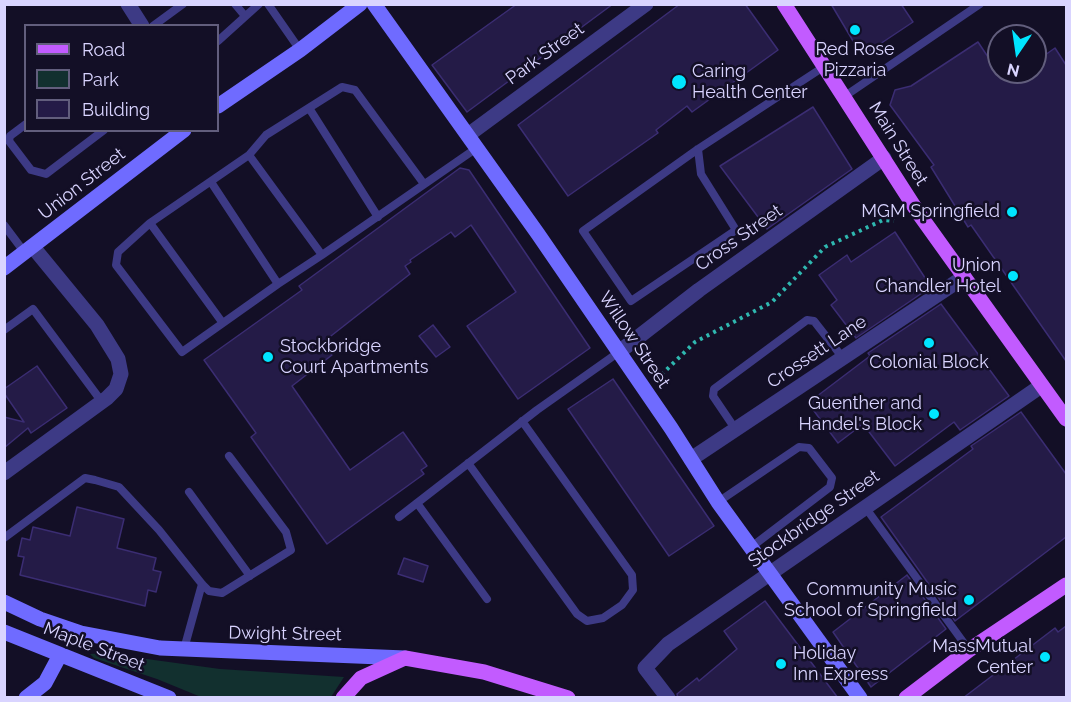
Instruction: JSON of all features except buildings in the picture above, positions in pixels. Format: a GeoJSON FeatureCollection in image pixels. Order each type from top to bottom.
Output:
{"type":"FeatureCollection","features":[{"type":"Feature","properties":{"kind":"main road","name":"Main Street"},"geometry":{"type":"LineString","coordinates":[[784,4],[964,277],[1066,419]]}},
{"type":"Feature","properties":{"kind":"main road"},"geometry":{"type":"LineString","coordinates":[[906,698],[969,650],[1066,585]]}},
{"type":"Feature","properties":{"kind":"main road"},"geometry":{"type":"LineString","coordinates":[[343,698],[361,678],[405,658]]}},
{"type":"Feature","properties":{"kind":"main road","name":"Dwight Street"},"geometry":{"type":"LineString","coordinates":[[405,658],[484,672],[568,698]]}},
{"type":"Feature","properties":{"kind":"street"},"geometry":{"type":"LineString","coordinates":[[128,4],[141,24]]}},
{"type":"Feature","properties":{"kind":"street"},"geometry":{"type":"LineString","coordinates":[[219,105],[300,50],[360,4]]}},
{"type":"Feature","properties":{"kind":"street","name":"Willow Street"},"geometry":{"type":"LineString","coordinates":[[374,4],[619,352],[750,548],[860,698]]}},
{"type":"Feature","properties":{"kind":"street","name":"Park Street"},"geometry":{"type":"LineString","coordinates":[[468,135],[646,4]]}},
{"type":"Feature","properties":{"kind":"street","name":"Union Street"},"geometry":{"type":"LineString","coordinates":[[4,268],[181,132]]}},
{"type":"Feature","properties":{"kind":"street","name":"Cross Street"},"geometry":{"type":"LineString","coordinates":[[619,352],[699,290],[884,158]]}},
{"type":"Feature","properties":{"kind":"street"},"geometry":{"type":"LineString","coordinates":[[4,473],[102,402],[116,389],[121,374],[118,359],[97,326],[29,250]]}},
{"type":"Feature","properties":{"kind":"street","name":"Crossett Lane"},"geometry":{"type":"LineString","coordinates":[[691,459],[964,277]]}},
{"type":"Feature","properties":{"kind":"street","name":"Stockbridge Street"},"geometry":{"type":"LineString","coordinates":[[668,698],[646,671],[647,663],[668,644],[1041,386]]}},
{"type":"Feature","properties":{"kind":"street","name":"Dwight Street"},"geometry":{"type":"LineString","coordinates":[[4,602],[40,619],[81,633],[131,644],[184,650],[405,658]]}},
{"type":"Feature","properties":{"kind":"street","name":"Maple Street"},"geometry":{"type":"LineString","coordinates":[[4,632],[169,698]]}},
{"type":"Feature","properties":{"kind":"street"},"geometry":{"type":"LineString","coordinates":[[26,698],[45,683],[60,655]]}},
{"type":"Feature","properties":{"kind":"lane"},"geometry":{"type":"LineString","coordinates":[[156,24],[183,4]]}},
{"type":"Feature","properties":{"kind":"lane"},"geometry":{"type":"LineString","coordinates":[[235,4],[245,16]]}},
{"type":"Feature","properties":{"kind":"lane"},"geometry":{"type":"LineString","coordinates":[[219,39],[259,4]]}},
{"type":"Feature","properties":{"kind":"lane"},"geometry":{"type":"LineString","coordinates":[[268,4],[300,50]]}},
{"type":"Feature","properties":{"kind":"lane"},"geometry":{"type":"LineString","coordinates":[[845,96],[980,4]]}},
{"type":"Feature","properties":{"kind":"lane"},"geometry":{"type":"LineString","coordinates":[[698,149],[701,174],[736,230],[631,301],[583,231],[698,149],[825,66]]}},
{"type":"Feature","properties":{"kind":"lane"},"geometry":{"type":"LineString","coordinates":[[424,184],[355,90],[342,87],[266,135],[249,156],[150,223],[118,252],[116,265],[182,352],[222,322],[477,148]]}},
{"type":"Feature","properties":{"kind":"lane"},"geometry":{"type":"LineString","coordinates":[[309,108],[378,217]]}},
{"type":"Feature","properties":{"kind":"lane"},"geometry":{"type":"LineString","coordinates":[[24,126],[10,136],[9,141],[31,170],[46,174],[101,132]]}},
{"type":"Feature","properties":{"kind":"lane"},"geometry":{"type":"LineString","coordinates":[[249,156],[322,255]]}},
{"type":"Feature","properties":{"kind":"lane"},"geometry":{"type":"LineString","coordinates":[[212,182],[278,284]]}},
{"type":"Feature","properties":{"kind":"lane"},"geometry":{"type":"LineString","coordinates":[[150,223],[222,322]]}},
{"type":"Feature","properties":{"kind":"lane"},"geometry":{"type":"LineString","coordinates":[[4,225],[29,250]]}},
{"type":"Feature","properties":{"kind":"lane"},"geometry":{"type":"LineString","coordinates":[[4,330],[33,309],[102,402]]}},
{"type":"Feature","properties":{"kind":"lane"},"geometry":{"type":"LineString","coordinates":[[736,430],[713,396],[714,389],[807,320],[814,321],[843,358]]}},
{"type":"Feature","properties":{"kind":"lane"},"geometry":{"type":"LineString","coordinates":[[399,517],[522,422],[619,352]]}},
{"type":"Feature","properties":{"kind":"lane"},"geometry":{"type":"LineString","coordinates":[[468,463],[577,614],[587,621],[603,618],[622,605],[633,590],[632,575],[522,422]]}},
{"type":"Feature","properties":{"kind":"lane"},"geometry":{"type":"LineString","coordinates":[[718,502],[799,447],[809,448],[832,478],[830,487],[750,548]]}},
{"type":"Feature","properties":{"kind":"lane"},"geometry":{"type":"LineString","coordinates":[[4,538],[85,478],[95,480],[119,487],[159,530],[202,584],[209,591],[222,593],[291,550],[286,532],[229,456]]}},
{"type":"Feature","properties":{"kind":"lane"},"geometry":{"type":"LineString","coordinates":[[189,492],[249,576]]}},
{"type":"Feature","properties":{"kind":"lane"},"geometry":{"type":"LineString","coordinates":[[417,502],[487,599]]}},
{"type":"Feature","properties":{"kind":"lane"},"geometry":{"type":"LineString","coordinates":[[865,507],[969,650]]}},
{"type":"Feature","properties":{"kind":"lane"},"geometry":{"type":"LineString","coordinates":[[184,650],[202,584]]}},
{"type":"Feature","properties":{"kind":"path"},"geometry":{"type":"LineString","coordinates":[[645,391],[695,342],[772,302],[825,247],[883,220],[894,220]]}},
{"type":"Feature","properties":{"kind":"green space"},"geometry":{"type":"Polygon","coordinates":[[[103,653],[220,669],[344,677],[331,697],[201,697],[157,679],[94,658],[90,654],[103,653]]]}},
{"type":"Feature","properties":{"kind":"place","name":"Red Rose Pizzaria"},"geometry":{"type":"Point","coordinates":[855,30]}},
{"type":"Feature","properties":{"kind":"place","name":"Caring Health Center"},"geometry":{"type":"Point","coordinates":[679,82]}},
{"type":"Feature","properties":{"kind":"place","name":"MGM Springfield"},"geometry":{"type":"Point","coordinates":[1012,212]}},
{"type":"Feature","properties":{"kind":"place","name":"Union Chandler Hotel"},"geometry":{"type":"Point","coordinates":[1013,276]}},
{"type":"Feature","properties":{"kind":"place","name":"Colonial Block"},"geometry":{"type":"Point","coordinates":[929,343]}},
{"type":"Feature","properties":{"kind":"place","name":"Stockbridge Court Apartments"},"geometry":{"type":"Point","coordinates":[268,357]}},
{"type":"Feature","properties":{"kind":"place","name":"Guenther and Handel's Block"},"geometry":{"type":"Point","coordinates":[934,414]}},
{"type":"Feature","properties":{"kind":"place","name":"Community Music School of Springfield"},"geometry":{"type":"Point","coordinates":[969,600]}},
{"type":"Feature","properties":{"kind":"place","name":"MassMutual Center"},"geometry":{"type":"Point","coordinates":[1045,657]}},
{"type":"Feature","properties":{"kind":"place","name":"Holiday Inn Express"},"geometry":{"type":"Point","coordinates":[781,664]}}]}
